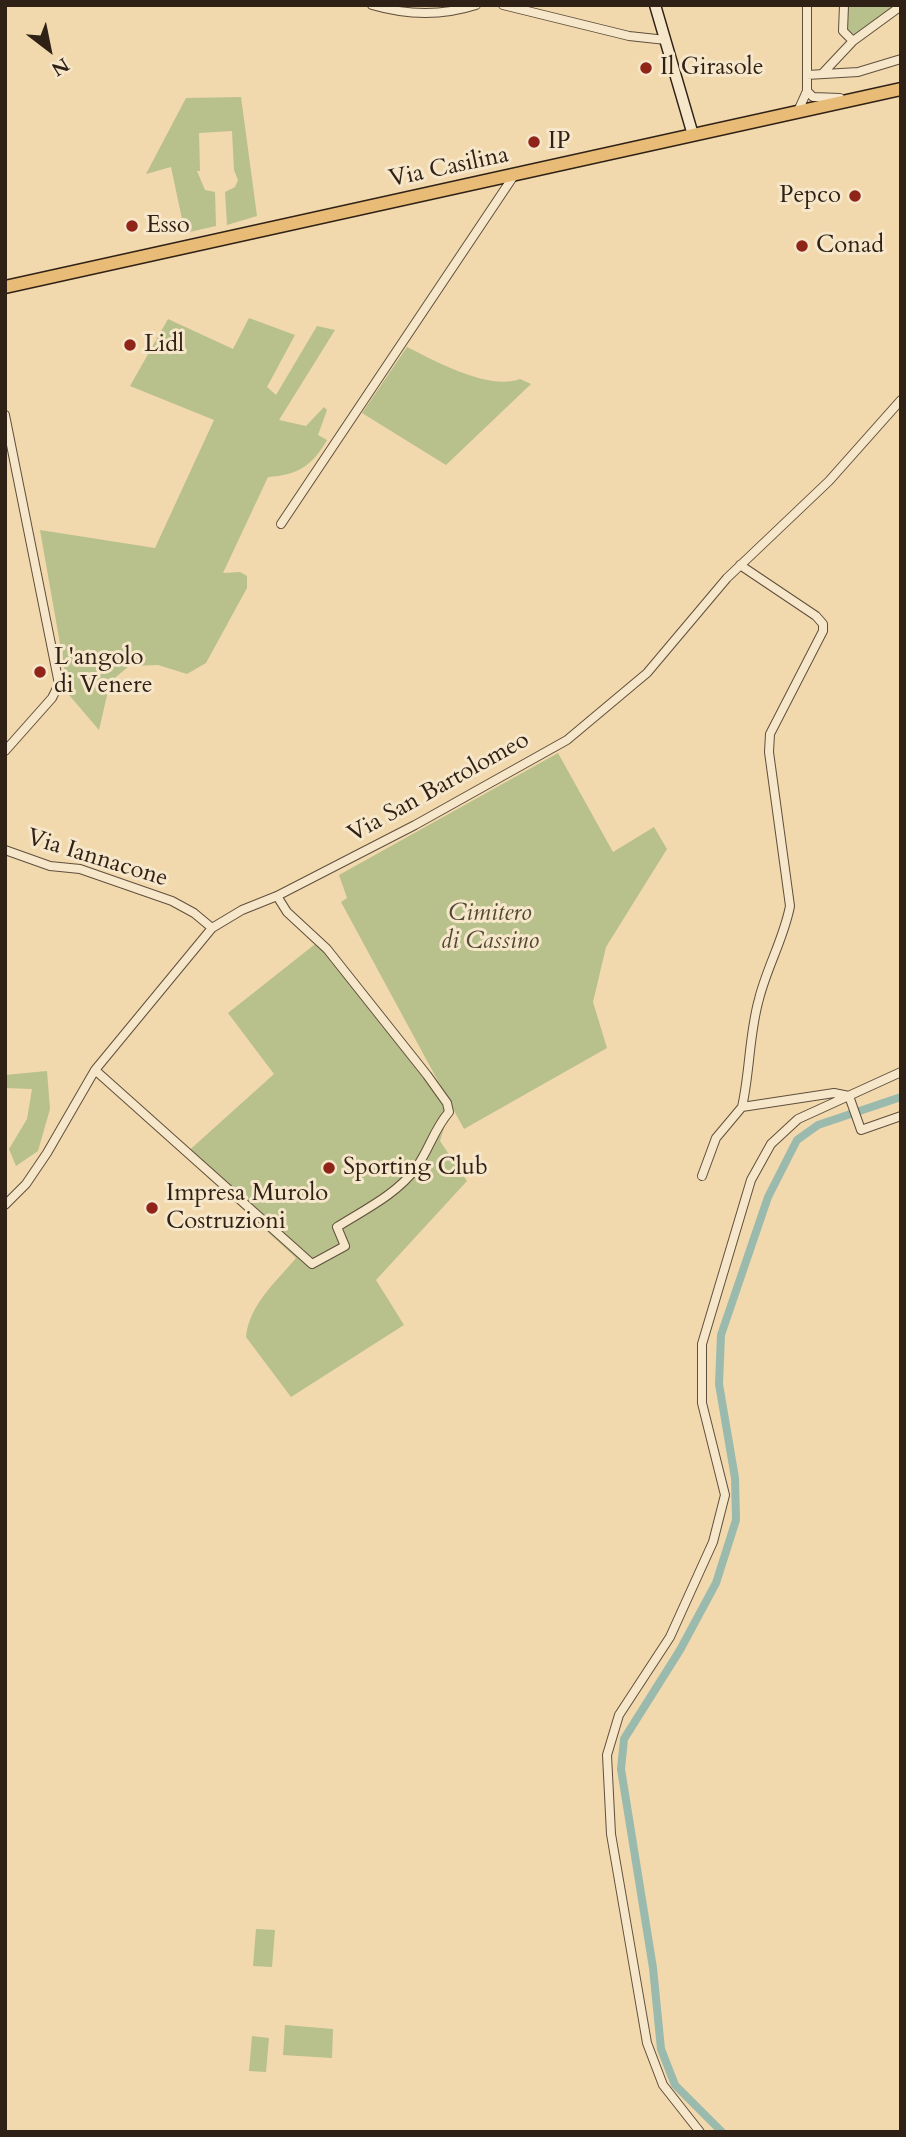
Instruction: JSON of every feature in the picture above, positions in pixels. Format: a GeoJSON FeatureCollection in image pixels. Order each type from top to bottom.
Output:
{"type":"FeatureCollection","features":[{"type":"Feature","properties":{"kind":"main road","name":"Via Casilina"},"geometry":{"type":"LineString","coordinates":[[5,287],[901,89]]}},
{"type":"Feature","properties":{"kind":"street"},"geometry":{"type":"LineString","coordinates":[[372,5],[418,13],[451,13],[476,5]]}},
{"type":"Feature","properties":{"kind":"street"},"geometry":{"type":"LineString","coordinates":[[503,5],[629,36],[666,40]]}},
{"type":"Feature","properties":{"kind":"street"},"geometry":{"type":"LineString","coordinates":[[655,5],[693,135]]}},
{"type":"Feature","properties":{"kind":"street"},"geometry":{"type":"LineString","coordinates":[[799,111],[807,91],[807,5]]}},
{"type":"Feature","properties":{"kind":"street"},"geometry":{"type":"LineString","coordinates":[[844,5],[843,31],[853,41]]}},
{"type":"Feature","properties":{"kind":"street"},"geometry":{"type":"LineString","coordinates":[[822,74],[853,41],[901,6]]}},
{"type":"Feature","properties":{"kind":"street"},"geometry":{"type":"LineString","coordinates":[[807,75],[858,72],[901,59]]}},
{"type":"Feature","properties":{"kind":"street"},"geometry":{"type":"LineString","coordinates":[[807,91],[819,98],[858,98]]}},
{"type":"Feature","properties":{"kind":"street"},"geometry":{"type":"LineString","coordinates":[[281,524],[515,174]]}},
{"type":"Feature","properties":{"kind":"street"},"geometry":{"type":"LineString","coordinates":[[5,297],[22,283]]}},
{"type":"Feature","properties":{"kind":"street","name":"Via San Bartolomeo"},"geometry":{"type":"LineString","coordinates":[[5,1205],[26,1184],[47,1153],[95,1070],[212,928],[242,910],[277,896],[415,825],[567,740],[648,673],[740,565],[829,481],[901,400]]}},
{"type":"Feature","properties":{"kind":"street"},"geometry":{"type":"LineString","coordinates":[[5,415],[9,454],[59,684],[52,698],[5,751]]}},
{"type":"Feature","properties":{"kind":"street"},"geometry":{"type":"LineString","coordinates":[[702,1176],[716,1138],[742,1107],[749,1074],[757,1004],[790,906],[769,752],[770,734],[823,631],[823,624],[816,616],[740,565]]}},
{"type":"Feature","properties":{"kind":"street","name":"Via Iannacone"},"geometry":{"type":"LineString","coordinates":[[5,850],[50,866],[80,869],[172,901],[194,913],[212,928]]}},
{"type":"Feature","properties":{"kind":"street"},"geometry":{"type":"LineString","coordinates":[[95,1070],[312,1264],[345,1246],[337,1227],[394,1190],[417,1167],[437,1125],[449,1112],[447,1103],[427,1075],[327,949],[288,912],[277,896]]}},
{"type":"Feature","properties":{"kind":"street"},"geometry":{"type":"LineString","coordinates":[[700,2132],[663,2085],[647,2043],[611,1834],[607,1755],[619,1714],[670,1637],[713,1542],[725,1495],[702,1403],[702,1344],[751,1180],[771,1144],[811,1110],[901,1072]]}},
{"type":"Feature","properties":{"kind":"street"},"geometry":{"type":"LineString","coordinates":[[742,1107],[834,1093],[849,1096]]}},
{"type":"Feature","properties":{"kind":"street"},"geometry":{"type":"LineString","coordinates":[[849,1096],[861,1130],[901,1116]]}},
{"type":"Feature","properties":{"kind":"green space"},"geometry":{"type":"Polygon","coordinates":[[[847,5],[899,5],[854,35],[847,28],[847,5]]]}},
{"type":"Feature","properties":{"kind":"green space"},"geometry":{"type":"Polygon","coordinates":[[[241,97],[257,216],[227,225],[225,192],[235,187],[238,180],[234,170],[232,131],[199,133],[200,171],[197,171],[205,190],[215,192],[216,226],[185,233],[171,167],[146,174],[186,98],[241,97]]]}},
{"type":"Feature","properties":{"kind":"green space"},"geometry":{"type":"Polygon","coordinates":[[[249,318],[295,335],[267,387],[276,395],[317,326],[335,330],[279,420],[306,426],[324,407],[327,410],[318,435],[327,440],[310,463],[288,474],[268,477],[223,573],[240,572],[247,576],[247,588],[206,663],[187,674],[158,665],[129,666],[110,682],[99,730],[69,695],[40,530],[155,548],[214,420],[130,386],[168,319],[233,349],[249,318]]]}},
{"type":"Feature","properties":{"kind":"green space"},"geometry":{"type":"Polygon","coordinates":[[[407,347],[478,378],[507,382],[520,379],[531,384],[446,465],[362,413],[407,347]]]}},
{"type":"Feature","properties":{"kind":"green space","name":"Cimitero di Cassino"},"geometry":{"type":"Polygon","coordinates":[[[558,753],[613,852],[654,827],[667,849],[606,947],[593,1002],[607,1048],[464,1129],[341,902],[347,898],[339,875],[558,753]]]}},
{"type":"Feature","properties":{"kind":"green space","name":"Sporting Club"},"geometry":{"type":"Polygon","coordinates":[[[319,941],[449,1112],[440,1141],[467,1181],[376,1280],[404,1325],[291,1397],[246,1337],[248,1325],[258,1304],[296,1258],[184,1155],[274,1074],[228,1013],[319,941]]]}},
{"type":"Feature","properties":{"kind":"green space"},"geometry":{"type":"Polygon","coordinates":[[[47,1071],[50,1109],[38,1151],[16,1166],[9,1149],[27,1119],[32,1089],[5,1088],[5,1075],[47,1071]]]}},
{"type":"Feature","properties":{"kind":"green space"},"geometry":{"type":"Polygon","coordinates":[[[256,1929],[275,1930],[272,1967],[253,1966],[256,1929]]]}},
{"type":"Feature","properties":{"kind":"green space"},"geometry":{"type":"Polygon","coordinates":[[[285,2025],[333,2029],[332,2058],[283,2055],[285,2025]]]}},
{"type":"Feature","properties":{"kind":"green space"},"geometry":{"type":"Polygon","coordinates":[[[252,2036],[269,2038],[266,2072],[249,2071],[252,2036]]]}},
{"type":"Feature","properties":{"kind":"waterway"},"geometry":{"type":"LineString","coordinates":[[722,2132],[675,2085],[661,2049],[653,1968],[621,1769],[624,1739],[680,1650],[716,1583],[736,1520],[735,1478],[719,1384],[721,1335],[768,1197],[797,1140],[818,1125],[901,1097]]}},
{"type":"Feature","properties":{"kind":"place","name":"Il Girasole"},"geometry":{"type":"Point","coordinates":[646,68]}},
{"type":"Feature","properties":{"kind":"place","name":"IP"},"geometry":{"type":"Point","coordinates":[534,142]}},
{"type":"Feature","properties":{"kind":"place","name":"Pepco"},"geometry":{"type":"Point","coordinates":[855,196]}},
{"type":"Feature","properties":{"kind":"place","name":"Esso"},"geometry":{"type":"Point","coordinates":[132,226]}},
{"type":"Feature","properties":{"kind":"place","name":"Conad"},"geometry":{"type":"Point","coordinates":[802,246]}},
{"type":"Feature","properties":{"kind":"place","name":"Lidl"},"geometry":{"type":"Point","coordinates":[130,345]}},
{"type":"Feature","properties":{"kind":"place","name":"L'angolo di Venere"},"geometry":{"type":"Point","coordinates":[40,672]}},
{"type":"Feature","properties":{"kind":"place","name":"Sporting Club"},"geometry":{"type":"Point","coordinates":[329,1168]}},
{"type":"Feature","properties":{"kind":"place","name":"Impresa Murolo Costruzioni"},"geometry":{"type":"Point","coordinates":[152,1208]}}]}
